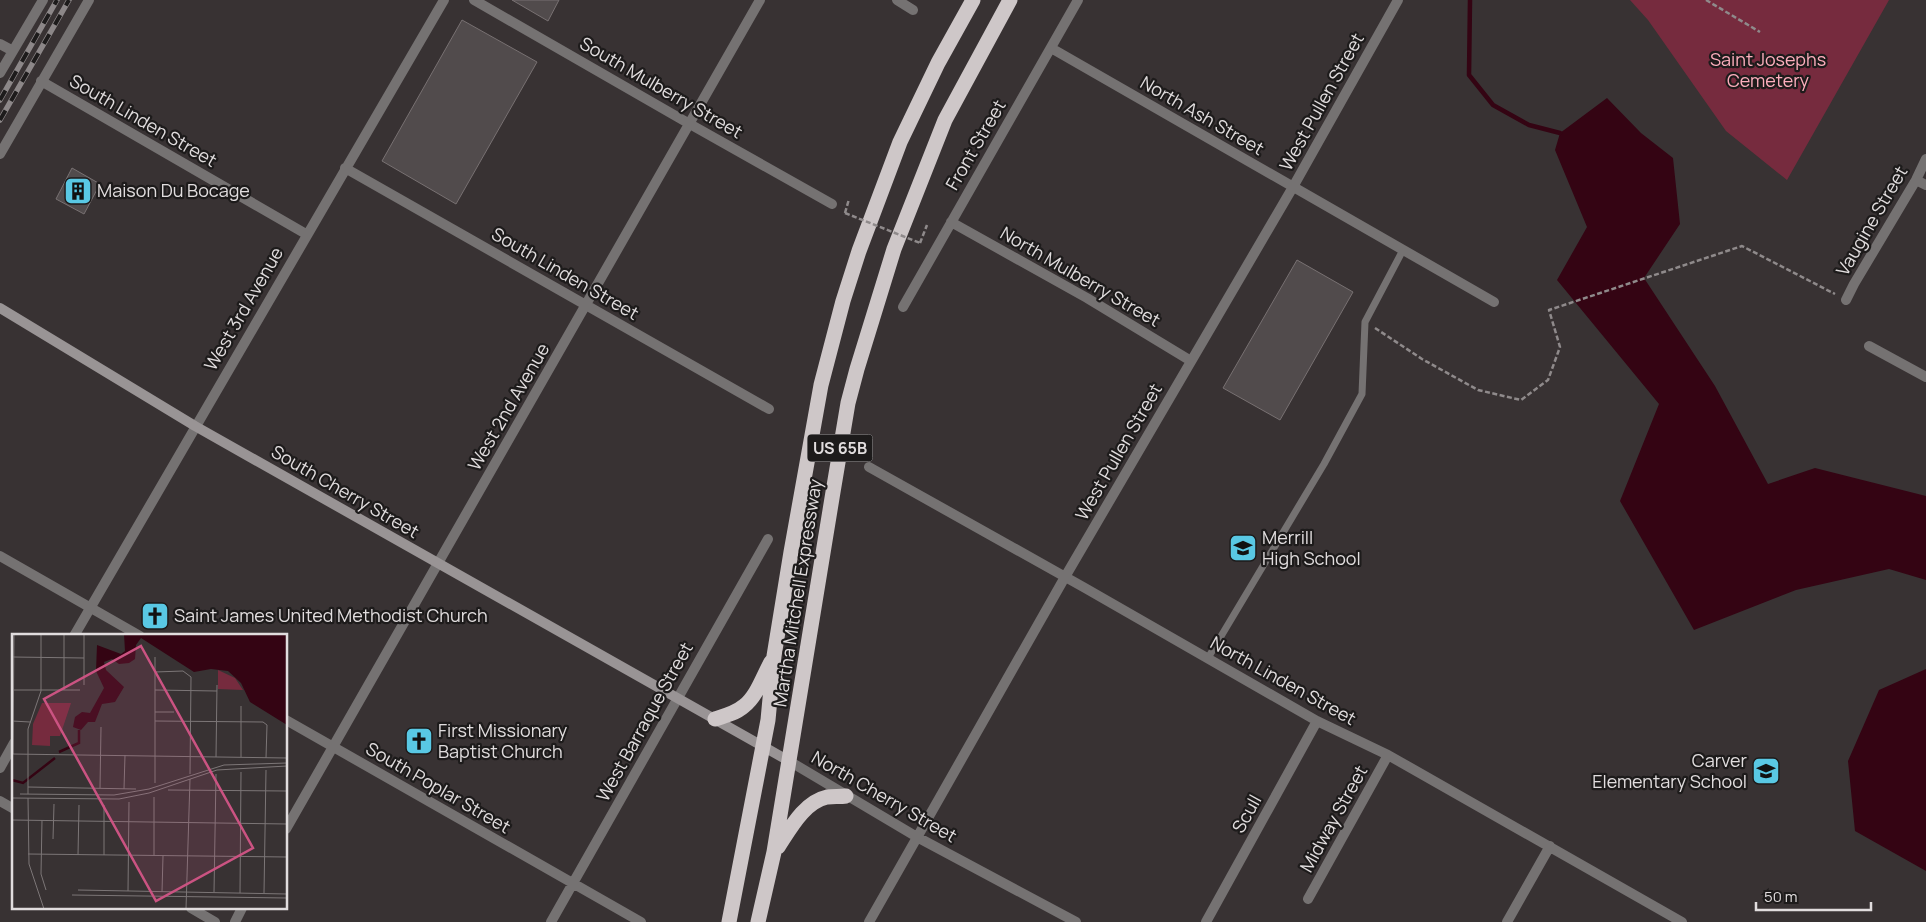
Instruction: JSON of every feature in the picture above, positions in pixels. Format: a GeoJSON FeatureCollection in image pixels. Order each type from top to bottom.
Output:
{"type":"FeatureCollection","features":[{"type":"Feature","properties":{"kind":"highway","name":"Martha Mitchell Expressway"},"geometry":{"type":"LineString","coordinates":[[729,922],[769,714],[774,656],[822,385],[851,276],[900,142],[938,63],[973,0]]}},
{"type":"Feature","properties":{"kind":"highway","name":"Martha Mitchell Expressway"},"geometry":{"type":"LineString","coordinates":[[758,922],[774,852],[847,412],[867,332],[894,249],[945,120],[1010,0]]}},
{"type":"Feature","properties":{"kind":"highway"},"geometry":{"type":"LineString","coordinates":[[715,719],[736,712],[745,706],[751,699],[774,656]]}},
{"type":"Feature","properties":{"kind":"highway"},"geometry":{"type":"LineString","coordinates":[[774,852],[795,821],[812,803],[826,797],[846,796]]}},
{"type":"Feature","properties":{"kind":"main road","name":"South Cherry Street"},"geometry":{"type":"LineString","coordinates":[[0,308],[195,426],[677,698]]}},
{"type":"Feature","properties":{"kind":"main road","name":"North Cherry Street"},"geometry":{"type":"LineString","coordinates":[[677,698],[789,761]]}},
{"type":"Feature","properties":{"kind":"street"},"geometry":{"type":"LineString","coordinates":[[0,73],[43,0]]}},
{"type":"Feature","properties":{"kind":"street"},"geometry":{"type":"LineString","coordinates":[[0,154],[88,0]]}},
{"type":"Feature","properties":{"kind":"street","name":"West 3rd Avenue"},"geometry":{"type":"LineString","coordinates":[[75,634],[306,234],[444,0]]}},
{"type":"Feature","properties":{"kind":"street","name":"South Mulberry Street"},"geometry":{"type":"LineString","coordinates":[[474,0],[832,204]]}},
{"type":"Feature","properties":{"kind":"street","name":"West 2nd Avenue"},"geometry":{"type":"LineString","coordinates":[[288,826],[332,746],[760,0]]}},
{"type":"Feature","properties":{"kind":"street"},"geometry":{"type":"LineString","coordinates":[[897,0],[913,10]]}},
{"type":"Feature","properties":{"kind":"street","name":"Front Street"},"geometry":{"type":"LineString","coordinates":[[903,307],[1078,0]]}},
{"type":"Feature","properties":{"kind":"street","name":"West Pullen Street"},"geometry":{"type":"LineString","coordinates":[[869,922],[1065,576],[1293,187],[1398,0]]}},
{"type":"Feature","properties":{"kind":"street"},"geometry":{"type":"LineString","coordinates":[[0,44],[13,51]]}},
{"type":"Feature","properties":{"kind":"street","name":"North Ash Street"},"geometry":{"type":"LineString","coordinates":[[1050,48],[1494,302]]}},
{"type":"Feature","properties":{"kind":"street","name":"South Linden Street"},"geometry":{"type":"LineString","coordinates":[[41,81],[306,234]]}},
{"type":"Feature","properties":{"kind":"street","name":"Vaugine Street"},"geometry":{"type":"LineString","coordinates":[[1846,300],[1916,180],[1926,159]]}},
{"type":"Feature","properties":{"kind":"street","name":"South Linden Street"},"geometry":{"type":"LineString","coordinates":[[346,168],[769,410]]}},
{"type":"Feature","properties":{"kind":"street"},"geometry":{"type":"LineString","coordinates":[[1916,180],[1926,185]]}},
{"type":"Feature","properties":{"kind":"street","name":"North Mulberry Street"},"geometry":{"type":"LineString","coordinates":[[951,222],[1086,298],[1191,361]]}},
{"type":"Feature","properties":{"kind":"street"},"geometry":{"type":"LineString","coordinates":[[1869,346],[1926,377]]}},
{"type":"Feature","properties":{"kind":"street","name":"North Linden Street"},"geometry":{"type":"LineString","coordinates":[[869,467],[1065,576],[1317,722],[1388,755],[1679,921]]}},
{"type":"Feature","properties":{"kind":"street","name":"West Barraque Street"},"geometry":{"type":"LineString","coordinates":[[551,922],[768,539]]}},
{"type":"Feature","properties":{"kind":"street"},"geometry":{"type":"LineString","coordinates":[[0,556],[137,634]]}},
{"type":"Feature","properties":{"kind":"street","name":"South Poplar Street"},"geometry":{"type":"LineString","coordinates":[[288,721],[641,922]]}},
{"type":"Feature","properties":{"kind":"street","name":"Scull"},"geometry":{"type":"LineString","coordinates":[[1206,922],[1317,722]]}},
{"type":"Feature","properties":{"kind":"street"},"geometry":{"type":"LineString","coordinates":[[0,768],[12,747]]}},
{"type":"Feature","properties":{"kind":"street","name":"Midway Street"},"geometry":{"type":"LineString","coordinates":[[1308,900],[1388,755]]}},
{"type":"Feature","properties":{"kind":"street","name":"North Cherry Street"},"geometry":{"type":"LineString","coordinates":[[789,761],[917,837],[1076,922]]}},
{"type":"Feature","properties":{"kind":"street"},"geometry":{"type":"LineString","coordinates":[[0,801],[12,808]]}},
{"type":"Feature","properties":{"kind":"street"},"geometry":{"type":"LineString","coordinates":[[1507,922],[1550,846]]}},
{"type":"Feature","properties":{"kind":"street"},"geometry":{"type":"LineString","coordinates":[[194,910],[215,922]]}},
{"type":"Feature","properties":{"kind":"street"},"geometry":{"type":"LineString","coordinates":[[235,922],[241,910]]}},
{"type":"Feature","properties":{"kind":"lane"},"geometry":{"type":"LineString","coordinates":[[1208,658],[1324,464],[1362,394],[1365,322],[1403,250]]}},
{"type":"Feature","properties":{"kind":"path"},"geometry":{"type":"LineString","coordinates":[[1706,0],[1760,32]]}},
{"type":"Feature","properties":{"kind":"path"},"geometry":{"type":"LineString","coordinates":[[1713,4],[1716,0]]}},
{"type":"Feature","properties":{"kind":"path"},"geometry":{"type":"LineString","coordinates":[[849,199],[845,213],[920,243],[927,225]]}},
{"type":"Feature","properties":{"kind":"path"},"geometry":{"type":"LineString","coordinates":[[1365,322],[1478,390],[1521,400],[1548,380],[1560,347],[1550,310],[1742,246],[1846,300]]}},
{"type":"Feature","properties":{"kind":"green space","name":"Saint Josephs Cemetery"},"geometry":{"type":"Polygon","coordinates":[[[1630,0],[1889,0],[1787,180],[1726,131],[1648,20],[1630,0]]]}},
{"type":"Feature","properties":{"kind":"shaded area"},"geometry":{"type":"Polygon","coordinates":[[[1607,98],[1641,133],[1673,158],[1680,224],[1644,278],[1715,386],[1768,484],[1815,468],[1926,496],[1926,580],[1889,569],[1796,590],[1694,630],[1620,501],[1659,404],[1557,280],[1587,227],[1555,150],[1560,133],[1607,98]]]}},
{"type":"Feature","properties":{"kind":"shaded area"},"geometry":{"type":"Polygon","coordinates":[[[1926,669],[1926,871],[1855,831],[1848,761],[1879,690],[1926,669]]]}},
{"type":"Feature","properties":{"kind":"building"},"geometry":{"type":"Polygon","coordinates":[[[512,0],[559,0],[548,21],[512,0]]]}},
{"type":"Feature","properties":{"kind":"building"},"geometry":{"type":"Polygon","coordinates":[[[462,20],[537,62],[456,204],[382,161],[462,20]]]}},
{"type":"Feature","properties":{"kind":"building","name":"Maison Du Bocage"},"geometry":{"type":"Polygon","coordinates":[[[72,168],[100,184],[84,214],[56,199],[72,168]]]}},
{"type":"Feature","properties":{"kind":"building"},"geometry":{"type":"Polygon","coordinates":[[[1297,260],[1353,292],[1280,420],[1223,388],[1297,260]]]}},
{"type":"Feature","properties":{"kind":"waterway"},"geometry":{"type":"LineString","coordinates":[[1470,0],[1469,75],[1493,105],[1529,125],[1560,133]]}},
{"type":"Feature","properties":{"kind":"railway"},"geometry":{"type":"LineString","coordinates":[[0,100],[57,0]]}},
{"type":"Feature","properties":{"kind":"railway"},"geometry":{"type":"LineString","coordinates":[[0,120],[69,0]]}},
{"type":"Feature","properties":{"kind":"place","name":"Maison Du Bocage"},"geometry":{"type":"Point","coordinates":[78,191]}},
{"type":"Feature","properties":{"kind":"place","name":"Merrill High School"},"geometry":{"type":"Point","coordinates":[1243,548]}},
{"type":"Feature","properties":{"kind":"place","name":"Saint James United Methodist Church"},"geometry":{"type":"Point","coordinates":[155,616]}},
{"type":"Feature","properties":{"kind":"place","name":"First Missionary Baptist Church"},"geometry":{"type":"Point","coordinates":[419,741]}},
{"type":"Feature","properties":{"kind":"place","name":"Carver Elementary School"},"geometry":{"type":"Point","coordinates":[1766,771]}}]}
